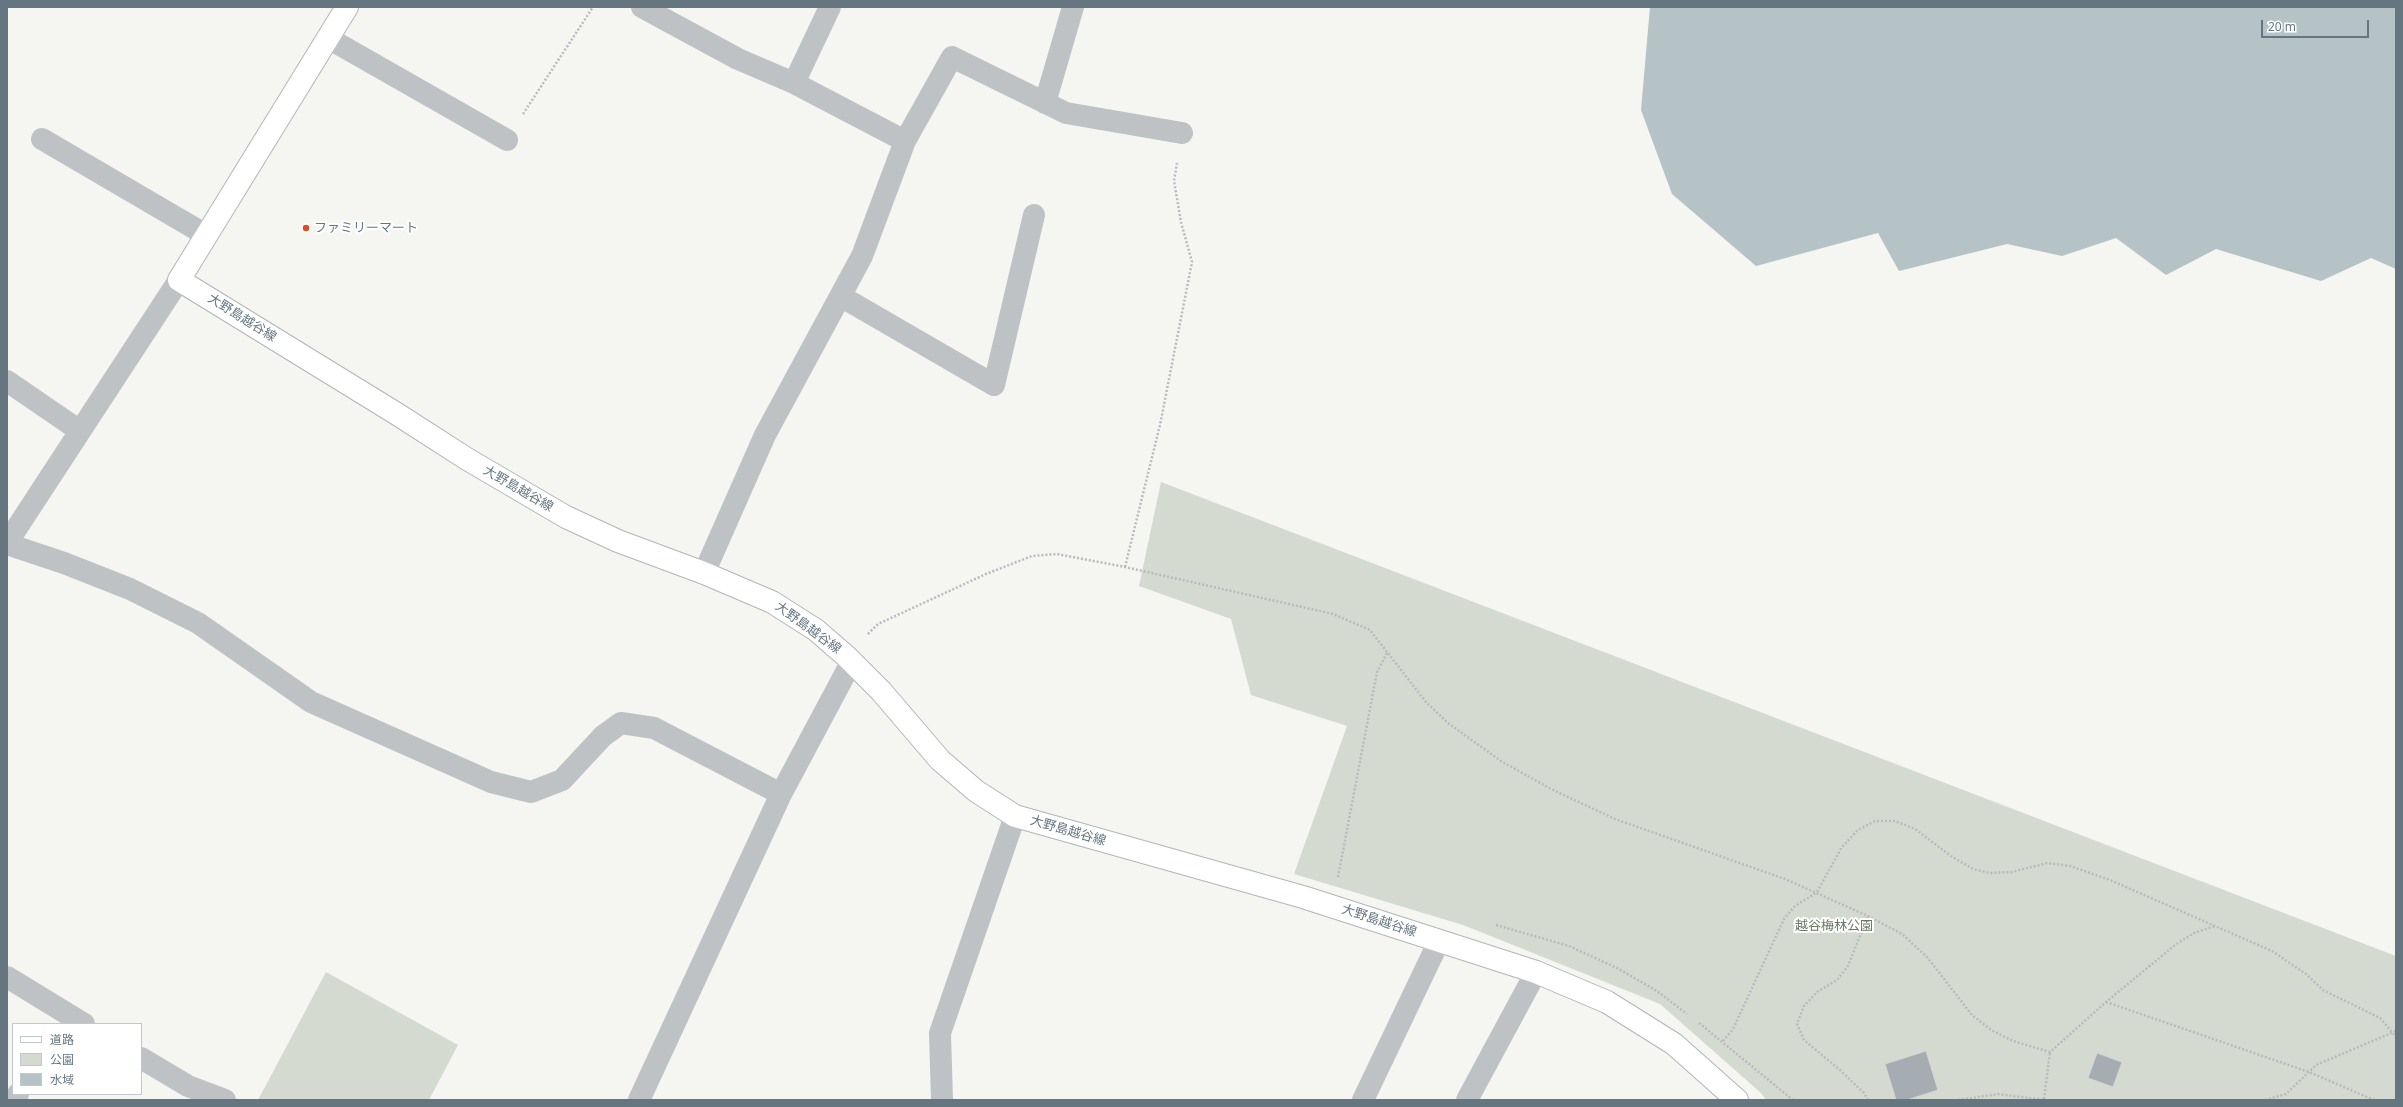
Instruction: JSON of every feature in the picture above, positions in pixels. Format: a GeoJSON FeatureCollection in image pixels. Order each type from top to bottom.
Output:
{"type":"FeatureCollection","features":[{"type":"Feature","properties":{"kind":"main road"},"geometry":{"type":"LineString","coordinates":[[179,280],[347,7]]}},
{"type":"Feature","properties":{"kind":"main road","name":"大野島越谷線"},"geometry":{"type":"LineString","coordinates":[[179,280],[391,410],[467,459],[566,517],[618,541],[704,573],[772,602],[816,630],[852,661],[940,760],[976,791],[1015,816],[1288,892],[1536,972],[1607,1002],[1674,1044],[1737,1100]]}},
{"type":"Feature","properties":{"kind":"street"},"geometry":{"type":"LineString","coordinates":[[642,7],[738,59],[794,83],[905,141]]}},
{"type":"Feature","properties":{"kind":"street"},"geometry":{"type":"LineString","coordinates":[[794,83],[830,7]]}},
{"type":"Feature","properties":{"kind":"street"},"geometry":{"type":"LineString","coordinates":[[1045,103],[1073,7]]}},
{"type":"Feature","properties":{"kind":"street"},"geometry":{"type":"LineString","coordinates":[[328,38],[507,140]]}},
{"type":"Feature","properties":{"kind":"street"},"geometry":{"type":"LineString","coordinates":[[704,573],[765,435],[842,297],[862,256],[905,141],[952,57],[1066,113],[1182,133]]}},
{"type":"Feature","properties":{"kind":"street"},"geometry":{"type":"LineString","coordinates":[[42,139],[206,235]]}},
{"type":"Feature","properties":{"kind":"street"},"geometry":{"type":"LineString","coordinates":[[842,297],[994,384],[1034,215]]}},
{"type":"Feature","properties":{"kind":"street"},"geometry":{"type":"LineString","coordinates":[[179,280],[7,544],[64,563],[130,589],[198,623],[311,702],[491,782],[531,792],[562,780],[603,736],[621,723],[654,728],[781,794]]}},
{"type":"Feature","properties":{"kind":"street"},"geometry":{"type":"LineString","coordinates":[[7,381],[80,431]]}},
{"type":"Feature","properties":{"kind":"street"},"geometry":{"type":"LineString","coordinates":[[639,1100],[781,794],[852,661]]}},
{"type":"Feature","properties":{"kind":"street"},"geometry":{"type":"LineString","coordinates":[[942,1100],[940,1034],[1015,816]]}},
{"type":"Feature","properties":{"kind":"street"},"geometry":{"type":"LineString","coordinates":[[1363,1100],[1439,941]]}},
{"type":"Feature","properties":{"kind":"street"},"geometry":{"type":"LineString","coordinates":[[1467,1100],[1536,972]]}},
{"type":"Feature","properties":{"kind":"street"},"geometry":{"type":"LineString","coordinates":[[7,977],[55,1016],[80,1023]]}},
{"type":"Feature","properties":{"kind":"street"},"geometry":{"type":"LineString","coordinates":[[142,1059],[188,1086],[225,1100]]}},
{"type":"Feature","properties":{"kind":"path"},"geometry":{"type":"LineString","coordinates":[[507,140],[593,7]]}},
{"type":"Feature","properties":{"kind":"path"},"geometry":{"type":"LineString","coordinates":[[1125,567],[1160,425],[1192,262],[1181,222],[1174,181],[1182,133]]}},
{"type":"Feature","properties":{"kind":"path"},"geometry":{"type":"LineString","coordinates":[[865,637],[878,624],[986,574],[1032,556],[1057,554],[1125,567],[1333,614],[1370,630],[1421,697],[1448,723],[1501,761],[1545,786],[1615,819],[1817,892],[1902,934],[1927,957],[1972,1015],[1991,1030],[2013,1041],[2050,1052]]}},
{"type":"Feature","properties":{"kind":"path"},"geometry":{"type":"LineString","coordinates":[[1338,879],[1377,672],[1387,652]]}},
{"type":"Feature","properties":{"kind":"path"},"geometry":{"type":"LineString","coordinates":[[1723,1040],[1733,1029],[1784,919],[1794,907],[1817,892],[1842,846],[1858,830],[1875,821],[1895,821],[1915,829],[1951,856],[1973,869],[1990,873],[2012,872],[2047,863],[2070,866],[2110,880],[2272,951],[2306,974],[2323,990],[2380,1018],[2394,1032],[2396,1037]]}},
{"type":"Feature","properties":{"kind":"path"},"geometry":{"type":"LineString","coordinates":[[1868,916],[1848,966],[1838,980],[1817,992],[1804,1006],[1797,1024],[1804,1040],[1840,1070],[1864,1093],[1868,1100]]}},
{"type":"Feature","properties":{"kind":"path"},"geometry":{"type":"LineString","coordinates":[[1958,1100],[1998,1094],[2045,1100],[2050,1052],[2106,1002],[2175,945],[2194,933],[2215,926]]}},
{"type":"Feature","properties":{"kind":"path"},"geometry":{"type":"LineString","coordinates":[[2106,1002],[2309,1072],[2374,1100]]}},
{"type":"Feature","properties":{"kind":"path"},"geometry":{"type":"LineString","coordinates":[[2265,1100],[2286,1094],[2316,1064],[2394,1032]]}},
{"type":"Feature","properties":{"kind":"green space","name":"越谷梅林公園"},"geometry":{"type":"Polygon","coordinates":[[[1161,482],[2396,956],[2396,1100],[1766,1100],[1761,1093],[1660,1004],[1463,925],[1294,874],[1347,726],[1251,695],[1231,619],[1139,586],[1161,482]]]}},
{"type":"Feature","properties":{"kind":"green space"},"geometry":{"type":"Polygon","coordinates":[[[326,972],[458,1045],[429,1100],[258,1100],[326,972]]]}},
{"type":"Feature","properties":{"kind":"water"},"geometry":{"type":"Polygon","coordinates":[[[1650,7],[2396,7],[2396,269],[2371,258],[2321,281],[2216,249],[2166,275],[2116,238],[2062,256],[2007,244],[1899,271],[1878,233],[1756,266],[1672,194],[1641,110],[1650,7]]]}},
{"type":"Feature","properties":{"kind":"building"},"geometry":{"type":"Polygon","coordinates":[[[1926,1051],[1938,1090],[1907,1100],[1896,1100],[1885,1064],[1926,1051]]]}},
{"type":"Feature","properties":{"kind":"building"},"geometry":{"type":"Polygon","coordinates":[[[2097,1053],[2122,1062],[2113,1087],[2088,1078],[2097,1053]]]}},
{"type":"Feature","properties":{"kind":"place","name":"ファミリーマート"},"geometry":{"type":"Point","coordinates":[306,228]}}]}
